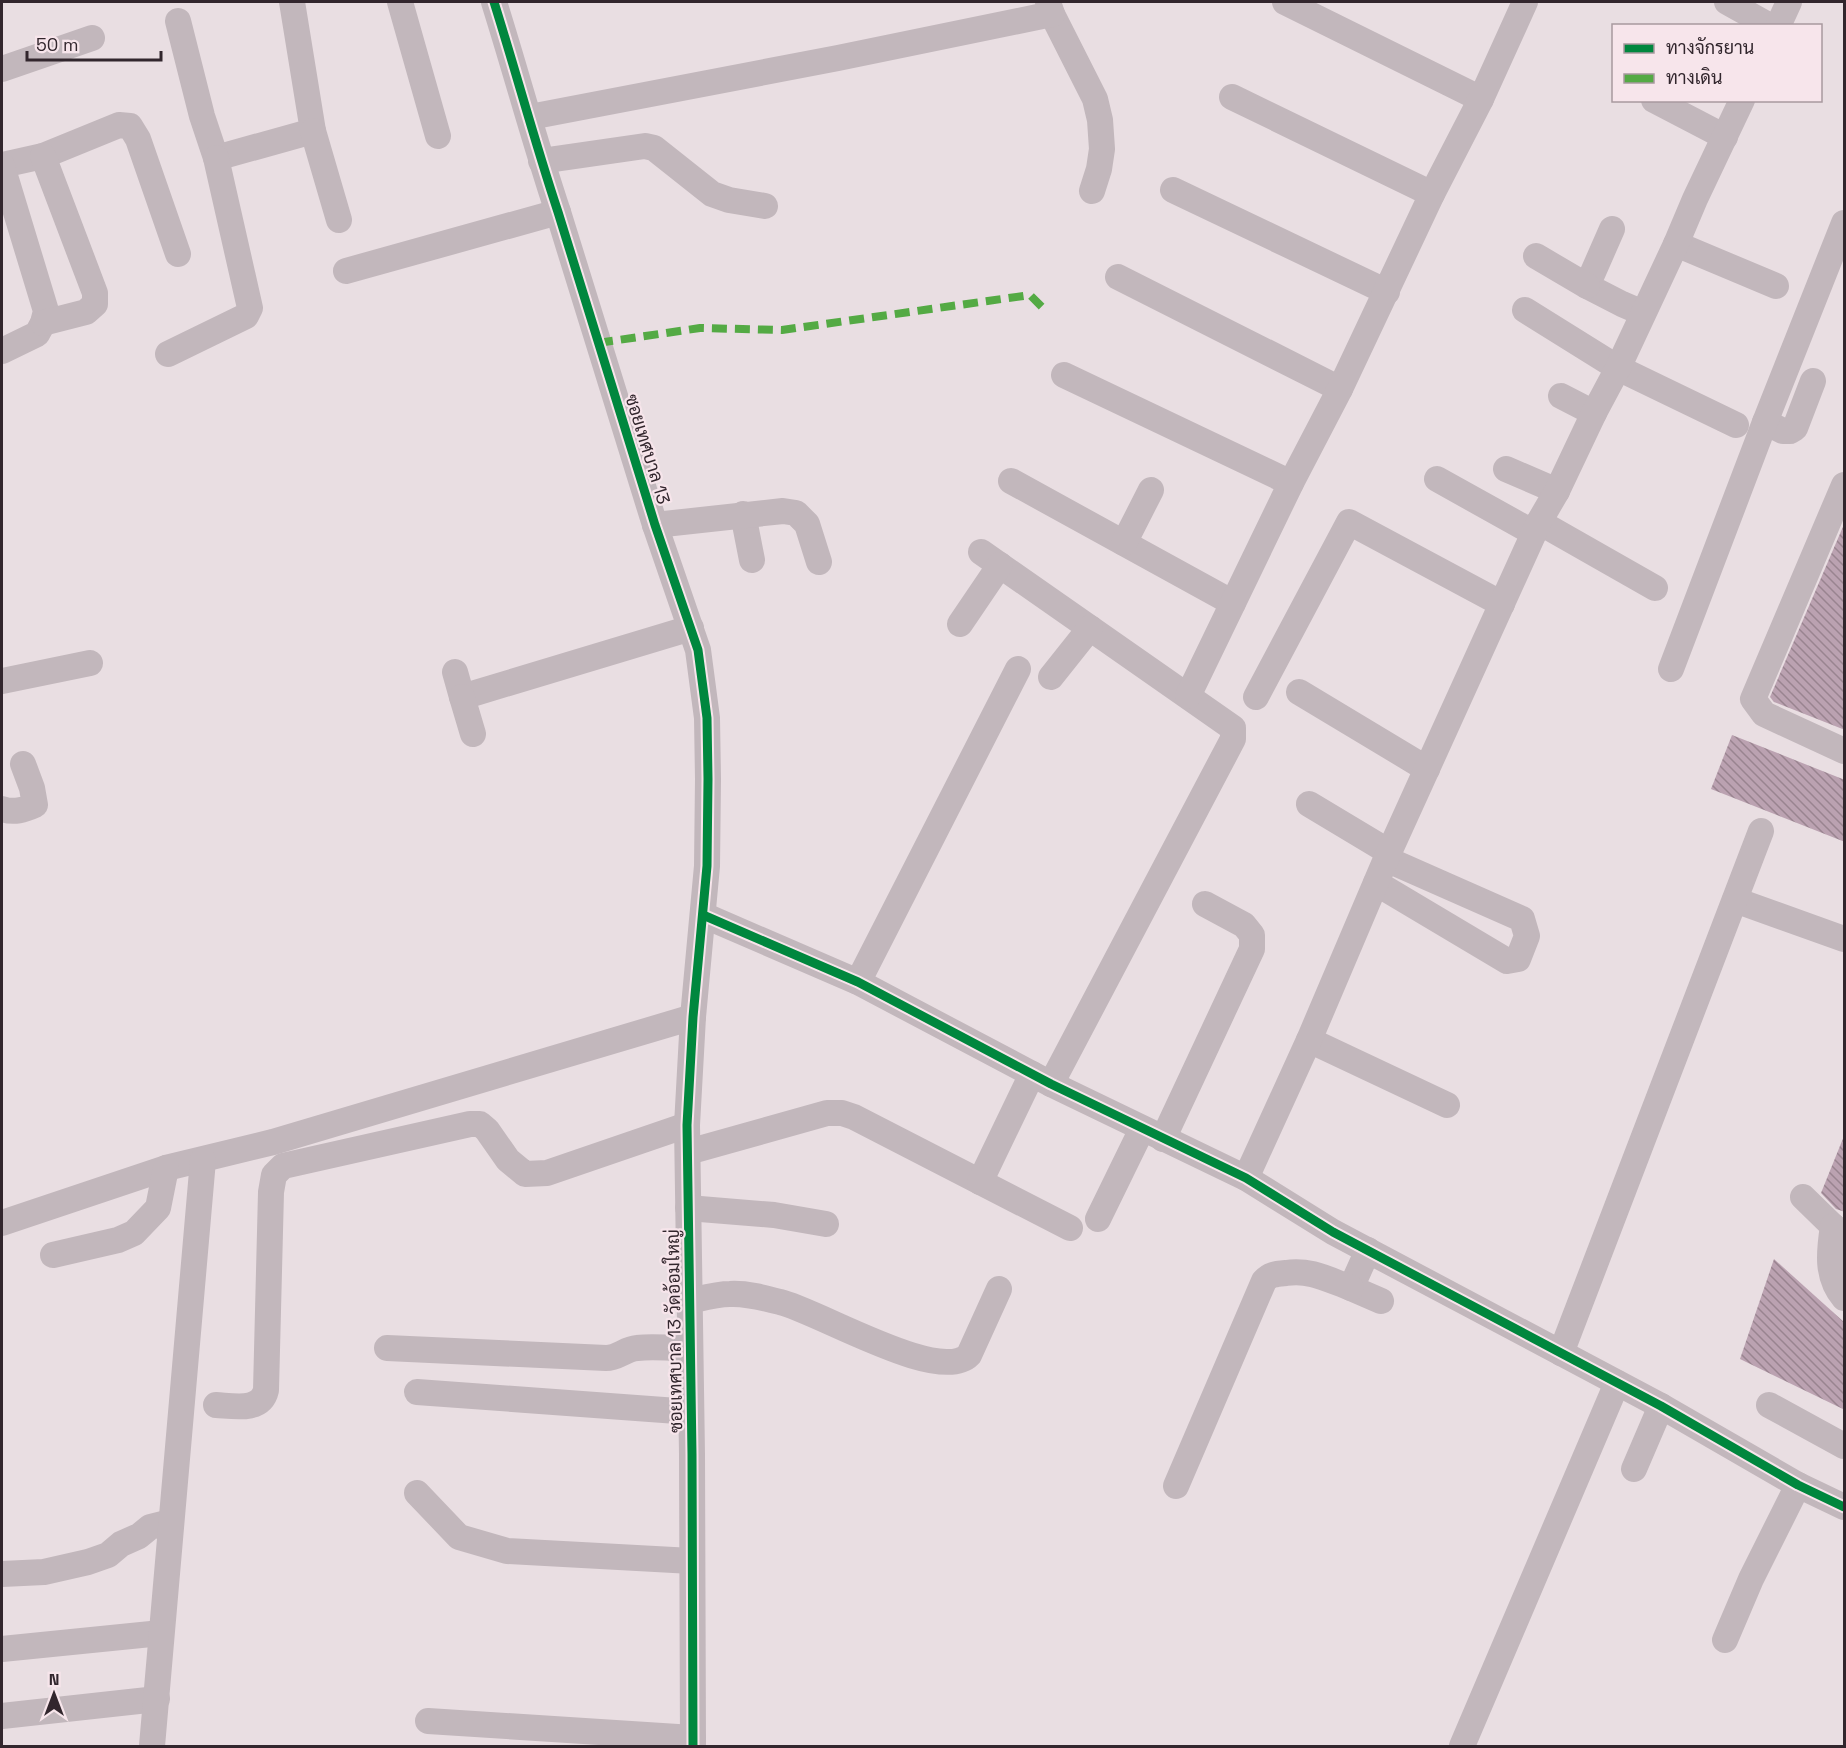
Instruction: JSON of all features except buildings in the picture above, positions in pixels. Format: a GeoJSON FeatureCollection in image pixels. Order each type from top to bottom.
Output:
{"type":"FeatureCollection","features":[{"type":"Feature","properties":{"kind":"street"},"geometry":{"type":"LineString","coordinates":[[292,2],[313,131],[339,220]]}},
{"type":"Feature","properties":{"kind":"street"},"geometry":{"type":"LineString","coordinates":[[400,2],[438,136]]}},
{"type":"Feature","properties":{"kind":"street","name":"ซอยเทศบาล 13"},"geometry":{"type":"LineString","coordinates":[[494,2],[530,117],[541,161],[655,525],[698,650],[707,718],[707,866],[703,915]]}},
{"type":"Feature","properties":{"kind":"street"},"geometry":{"type":"LineString","coordinates":[[1285,2],[1481,99]]}},
{"type":"Feature","properties":{"kind":"street"},"geometry":{"type":"LineString","coordinates":[[1188,696],[1291,483],[1340,389],[1432,194],[1481,99],[1523,2]]}},
{"type":"Feature","properties":{"kind":"street"},"geometry":{"type":"LineString","coordinates":[[1727,2],[1766,24]]}},
{"type":"Feature","properties":{"kind":"street"},"geometry":{"type":"LineString","coordinates":[[1779,24],[1789,2]]}},
{"type":"Feature","properties":{"kind":"street"},"geometry":{"type":"LineString","coordinates":[[530,117],[838,58],[1050,8],[1095,99],[1100,120],[1102,149],[1100,169],[1092,191]]}},
{"type":"Feature","properties":{"kind":"street"},"geometry":{"type":"LineString","coordinates":[[168,354],[246,316],[250,308],[216,158],[202,116],[178,21]]}},
{"type":"Feature","properties":{"kind":"street"},"geometry":{"type":"LineString","coordinates":[[2,69],[92,38]]}},
{"type":"Feature","properties":{"kind":"street"},"geometry":{"type":"LineString","coordinates":[[1232,97],[1432,194]]}},
{"type":"Feature","properties":{"kind":"street"},"geometry":{"type":"LineString","coordinates":[[1658,102],[1725,137]]}},
{"type":"Feature","properties":{"kind":"street"},"geometry":{"type":"LineString","coordinates":[[1246,1178],[1537,527],[1618,368],[1741,102]]}},
{"type":"Feature","properties":{"kind":"street"},"geometry":{"type":"LineString","coordinates":[[2,351],[36,334],[46,311],[2,166],[44,156],[119,125],[130,126],[138,139],[178,254]]}},
{"type":"Feature","properties":{"kind":"street"},"geometry":{"type":"LineString","coordinates":[[216,158],[313,131]]}},
{"type":"Feature","properties":{"kind":"street"},"geometry":{"type":"LineString","coordinates":[[541,161],[645,146],[654,148],[712,194],[729,200],[765,206]]}},
{"type":"Feature","properties":{"kind":"street"},"geometry":{"type":"LineString","coordinates":[[43,322],[86,312],[95,304],[95,293],[44,156]]}},
{"type":"Feature","properties":{"kind":"street"},"geometry":{"type":"LineString","coordinates":[[1173,190],[1386,292]]}},
{"type":"Feature","properties":{"kind":"street"},"geometry":{"type":"LineString","coordinates":[[346,271],[558,212]]}},
{"type":"Feature","properties":{"kind":"street"},"geometry":{"type":"LineString","coordinates":[[1671,669],[1765,422],[1845,223]]}},
{"type":"Feature","properties":{"kind":"street"},"geometry":{"type":"LineString","coordinates":[[1587,286],[1612,230]]}},
{"type":"Feature","properties":{"kind":"street"},"geometry":{"type":"LineString","coordinates":[[1676,244],[1776,286]]}},
{"type":"Feature","properties":{"kind":"street"},"geometry":{"type":"LineString","coordinates":[[1536,256],[1587,286],[1643,313]]}},
{"type":"Feature","properties":{"kind":"street"},"geometry":{"type":"LineString","coordinates":[[1118,277],[1340,389]]}},
{"type":"Feature","properties":{"kind":"street"},"geometry":{"type":"LineString","coordinates":[[1525,310],[1618,368],[1737,425]]}},
{"type":"Feature","properties":{"kind":"street"},"geometry":{"type":"LineString","coordinates":[[1064,375],[1291,483]]}},
{"type":"Feature","properties":{"kind":"street"},"geometry":{"type":"LineString","coordinates":[[1765,422],[1784,430],[1790,431],[1795,428],[1813,381]]}},
{"type":"Feature","properties":{"kind":"street"},"geometry":{"type":"LineString","coordinates":[[1561,396],[1594,413]]}},
{"type":"Feature","properties":{"kind":"street"},"geometry":{"type":"LineString","coordinates":[[1506,469],[1557,491]]}},
{"type":"Feature","properties":{"kind":"street"},"geometry":{"type":"LineString","coordinates":[[1437,479],[1655,588]]}},
{"type":"Feature","properties":{"kind":"street"},"geometry":{"type":"LineString","coordinates":[[1011,481],[1233,603]]}},
{"type":"Feature","properties":{"kind":"street"},"geometry":{"type":"LineString","coordinates":[[1845,485],[1753,699],[1764,714],[1845,751]]}},
{"type":"Feature","properties":{"kind":"street"},"geometry":{"type":"LineString","coordinates":[[1124,543],[1151,490]]}},
{"type":"Feature","properties":{"kind":"street"},"geometry":{"type":"LineString","coordinates":[[655,525],[743,514],[783,511],[796,513],[807,524],[819,562]]}},
{"type":"Feature","properties":{"kind":"street"},"geometry":{"type":"LineString","coordinates":[[743,514],[752,560]]}},
{"type":"Feature","properties":{"kind":"street"},"geometry":{"type":"LineString","coordinates":[[1256,697],[1349,522],[1503,604]]}},
{"type":"Feature","properties":{"kind":"street"},"geometry":{"type":"LineString","coordinates":[[960,624],[991,559],[1233,728],[1233,739],[1041,1079],[980,1182]]}},
{"type":"Feature","properties":{"kind":"street"},"geometry":{"type":"LineString","coordinates":[[462,697],[691,628]]}},
{"type":"Feature","properties":{"kind":"street"},"geometry":{"type":"LineString","coordinates":[[1051,677],[1090,628]]}},
{"type":"Feature","properties":{"kind":"street"},"geometry":{"type":"LineString","coordinates":[[2,681],[90,663]]}},
{"type":"Feature","properties":{"kind":"street"},"geometry":{"type":"LineString","coordinates":[[858,982],[1018,669]]}},
{"type":"Feature","properties":{"kind":"street"},"geometry":{"type":"LineString","coordinates":[[456,672],[473,734]]}},
{"type":"Feature","properties":{"kind":"street"},"geometry":{"type":"LineString","coordinates":[[1299,692],[1427,769]]}},
{"type":"Feature","properties":{"kind":"street"},"geometry":{"type":"LineString","coordinates":[[2,809],[23,810],[35,805],[32,788],[23,764]]}},
{"type":"Feature","properties":{"kind":"street"},"geometry":{"type":"LineString","coordinates":[[1309,804],[1388,856],[1522,919],[1527,936],[1518,959],[1507,961],[1376,883]]}},
{"type":"Feature","properties":{"kind":"street"},"geometry":{"type":"LineString","coordinates":[[1561,1353],[1761,831]]}},
{"type":"Feature","properties":{"kind":"street"},"geometry":{"type":"LineString","coordinates":[[1735,900],[1845,939]]}},
{"type":"Feature","properties":{"kind":"street"},"geometry":{"type":"LineString","coordinates":[[1098,1219],[1153,1134],[1252,949],[1252,935],[1244,926],[1205,904]]}},
{"type":"Feature","properties":{"kind":"street"},"geometry":{"type":"LineString","coordinates":[[703,915],[858,982],[1041,1079],[1246,1178],[1334,1232],[1661,1406],[1798,1485],[1845,1507]]}},
{"type":"Feature","properties":{"kind":"street","name":"ซอยเทศบาล 13 วัดอ้อมใหญ่"},"geometry":{"type":"LineString","coordinates":[[693,1742],[687,1125],[693,1017],[703,915]]}},
{"type":"Feature","properties":{"kind":"street"},"geometry":{"type":"LineString","coordinates":[[2,1223],[166,1168],[273,1142],[693,1017]]}},
{"type":"Feature","properties":{"kind":"street"},"geometry":{"type":"LineString","coordinates":[[1309,1040],[1447,1106]]}},
{"type":"Feature","properties":{"kind":"street"},"geometry":{"type":"LineString","coordinates":[[688,1152],[827,1113],[842,1113],[854,1117],[1070,1228]]}},
{"type":"Feature","properties":{"kind":"street"},"geometry":{"type":"LineString","coordinates":[[216,1405],[246,1406],[257,1404],[264,1398],[271,1192],[274,1175],[283,1166],[470,1124],[480,1124],[487,1130],[508,1160],[525,1174],[547,1173],[687,1125]]}},
{"type":"Feature","properties":{"kind":"street"},"geometry":{"type":"LineString","coordinates":[[152,1746],[203,1160]]}},
{"type":"Feature","properties":{"kind":"street"},"geometry":{"type":"LineString","coordinates":[[53,1255],[118,1240],[134,1233],[158,1208],[166,1168]]}},
{"type":"Feature","properties":{"kind":"street"},"geometry":{"type":"LineString","coordinates":[[1803,1197],[1839,1231],[1829,1249],[1831,1276],[1839,1293],[1845,1298]]}},
{"type":"Feature","properties":{"kind":"street"},"geometry":{"type":"LineString","coordinates":[[688,1208],[774,1215],[826,1224]]}},
{"type":"Feature","properties":{"kind":"street"},"geometry":{"type":"LineString","coordinates":[[1352,1288],[1368,1250]]}},
{"type":"Feature","properties":{"kind":"street"},"geometry":{"type":"LineString","coordinates":[[1176,1486],[1264,1281],[1269,1276],[1304,1271],[1381,1301]]}},
{"type":"Feature","properties":{"kind":"street"},"geometry":{"type":"LineString","coordinates":[[690,1301],[730,1293],[783,1302],[900,1352],[936,1361],[957,1362],[969,1356],[999,1289]]}},
{"type":"Feature","properties":{"kind":"street"},"geometry":{"type":"LineString","coordinates":[[387,1348],[606,1358],[614,1358],[636,1347],[690,1349]]}},
{"type":"Feature","properties":{"kind":"street"},"geometry":{"type":"LineString","coordinates":[[1462,1746],[1617,1383]]}},
{"type":"Feature","properties":{"kind":"street"},"geometry":{"type":"LineString","coordinates":[[417,1392],[691,1412]]}},
{"type":"Feature","properties":{"kind":"street"},"geometry":{"type":"LineString","coordinates":[[1769,1405],[1845,1446]]}},
{"type":"Feature","properties":{"kind":"street"},"geometry":{"type":"LineString","coordinates":[[1634,1469],[1661,1406]]}},
{"type":"Feature","properties":{"kind":"street"},"geometry":{"type":"LineString","coordinates":[[1725,1640],[1751,1579],[1798,1485]]}},
{"type":"Feature","properties":{"kind":"street"},"geometry":{"type":"LineString","coordinates":[[417,1493],[459,1537],[507,1551],[692,1561]]}},
{"type":"Feature","properties":{"kind":"street"},"geometry":{"type":"LineString","coordinates":[[2,1574],[44,1572],[88,1562],[108,1555],[122,1544],[140,1536],[150,1527],[170,1522]]}},
{"type":"Feature","properties":{"kind":"street"},"geometry":{"type":"LineString","coordinates":[[2,1649],[161,1633]]}},
{"type":"Feature","properties":{"kind":"street"},"geometry":{"type":"LineString","coordinates":[[2,1716],[157,1700]]}},
{"type":"Feature","properties":{"kind":"street"},"geometry":{"type":"LineString","coordinates":[[428,1721],[544,1738],[693,1742]]}},
{"type":"Feature","properties":{"kind":"marked path"},"geometry":{"type":"LineString","coordinates":[[598,343],[700,328],[782,330],[1030,295],[1044,309]]}},
{"type":"Feature","properties":{"kind":"cycle path"},"geometry":{"type":"LineString","coordinates":[[494,2],[655,525],[698,650],[707,718],[707,866],[693,1017],[687,1125],[692,1454],[693,1746]]}},
{"type":"Feature","properties":{"kind":"cycle path"},"geometry":{"type":"LineString","coordinates":[[703,915],[858,982],[1051,1084],[1246,1178],[1333,1232],[1661,1406],[1798,1485],[1844,1507]]}}]}
